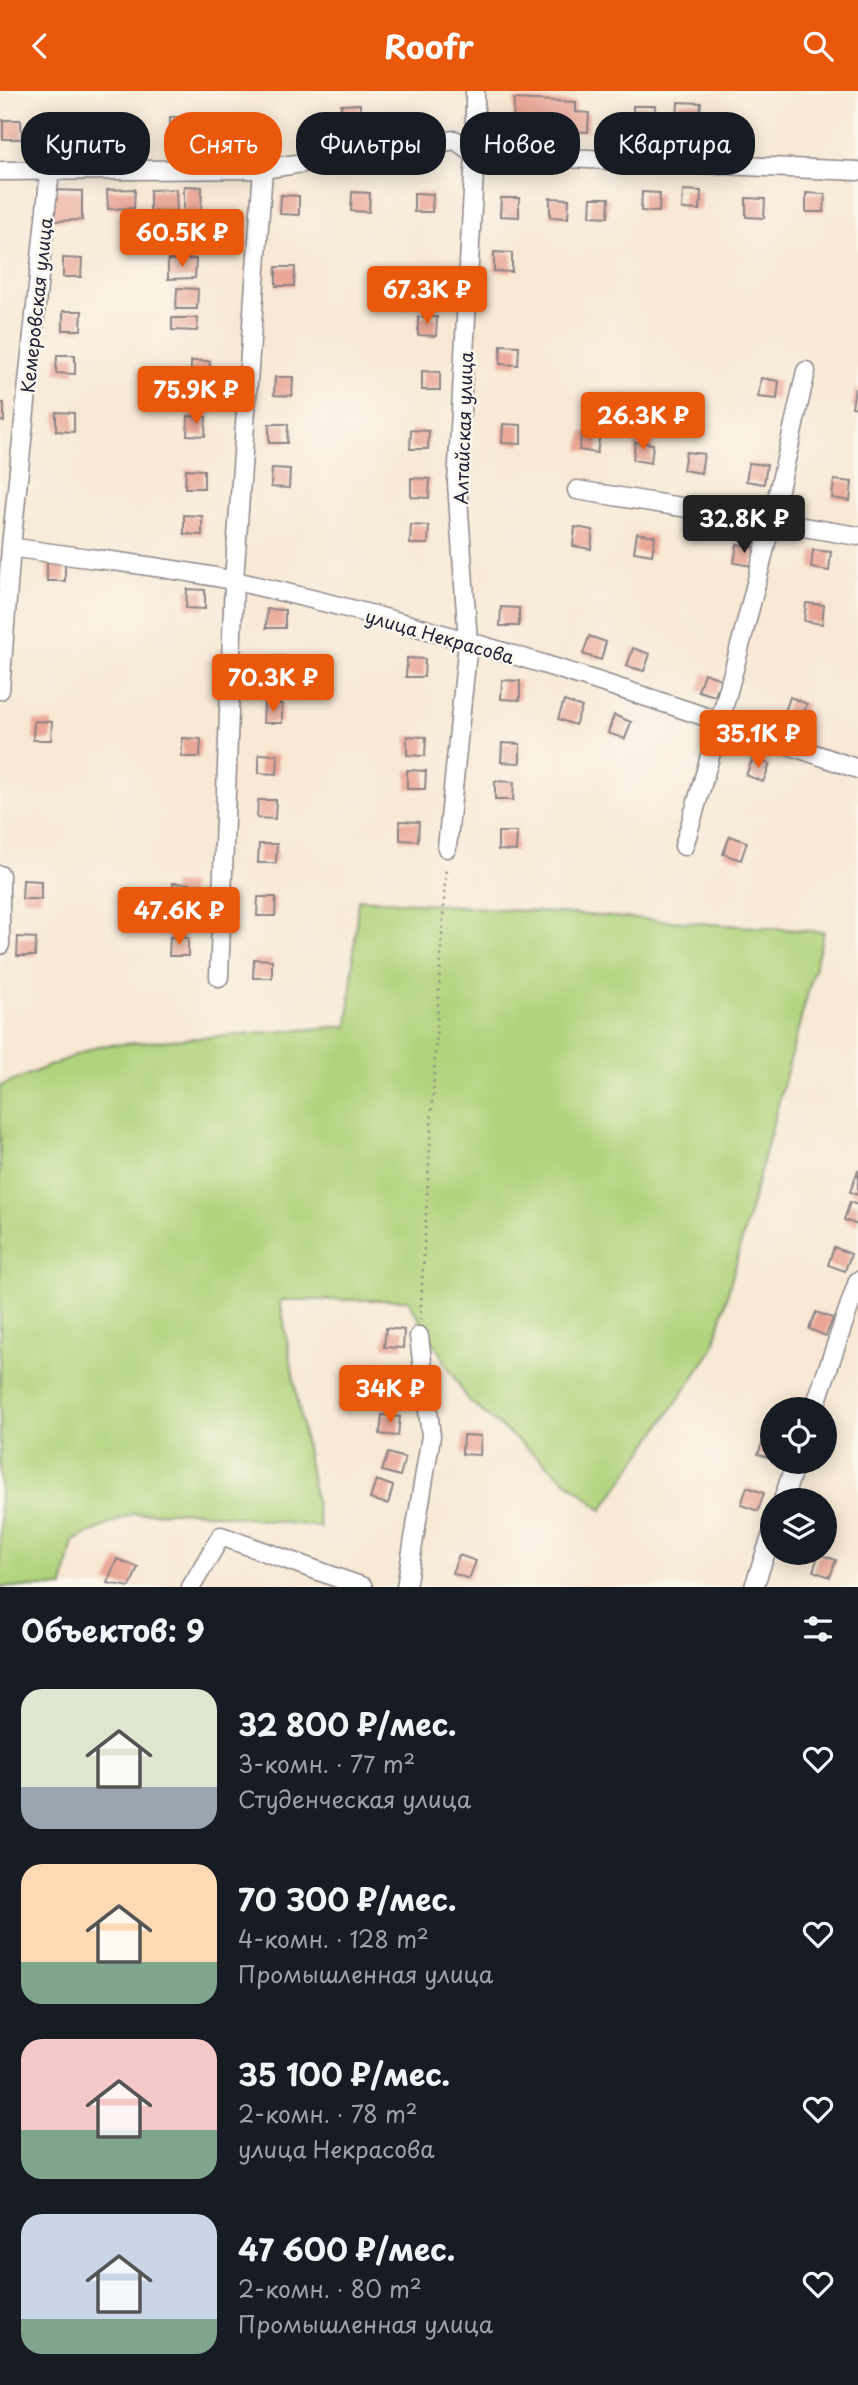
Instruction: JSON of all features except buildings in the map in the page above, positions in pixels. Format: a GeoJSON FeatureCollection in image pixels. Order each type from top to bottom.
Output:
{"type":"FeatureCollection","features":[{"type":"Feature","properties":{"kind":"street","name":"Алтайская улица"},"geometry":{"type":"LineString","coordinates":[[475,91],[475,112]]}},
{"type":"Feature","properties":{"kind":"street"},"geometry":{"type":"LineString","coordinates":[[282,166],[456,140],[460,143]]}},
{"type":"Feature","properties":{"kind":"street"},"geometry":{"type":"LineString","coordinates":[[580,159],[858,171]]}},
{"type":"Feature","properties":{"kind":"street"},"geometry":{"type":"LineString","coordinates":[[0,171],[21,171]]}},
{"type":"Feature","properties":{"kind":"street","name":"Кемеровская улица"},"geometry":{"type":"LineString","coordinates":[[0,690],[10,547],[49,175]]}},
{"type":"Feature","properties":{"kind":"street"},"geometry":{"type":"LineString","coordinates":[[219,977],[234,581],[263,175]]}},
{"type":"Feature","properties":{"kind":"street","name":"Алтайская улица"},"geometry":{"type":"LineString","coordinates":[[447,848],[468,642],[457,483],[474,175]]}},
{"type":"Feature","properties":{"kind":"street"},"geometry":{"type":"LineString","coordinates":[[684,846],[721,722],[773,523],[806,371]]}},
{"type":"Feature","properties":{"kind":"street"},"geometry":{"type":"LineString","coordinates":[[577,490],[858,535]]}},
{"type":"Feature","properties":{"kind":"street","name":"улица Некрасова"},"geometry":{"type":"LineString","coordinates":[[10,547],[234,581],[468,642],[721,722],[858,769]]}},
{"type":"Feature","properties":{"kind":"street"},"geometry":{"type":"LineString","coordinates":[[0,875],[0,945]]}},
{"type":"Feature","properties":{"kind":"street"},"geometry":{"type":"LineString","coordinates":[[818,1397],[858,1281]]}},
{"type":"Feature","properties":{"kind":"street"},"geometry":{"type":"LineString","coordinates":[[406,1587],[431,1436],[419,1336]]}},
{"type":"Feature","properties":{"kind":"street"},"geometry":{"type":"LineString","coordinates":[[191,1587],[220,1536],[362,1587]]}},
{"type":"Feature","properties":{"kind":"street"},"geometry":{"type":"LineString","coordinates":[[754,1587],[761,1565]]}},
{"type":"Feature","properties":{"kind":"path"},"geometry":{"type":"LineString","coordinates":[[419,1336],[447,848]]}},
{"type":"Feature","properties":{"kind":"green space"},"geometry":{"type":"Polygon","coordinates":[[[358,899],[824,932],[713,1349],[602,1510],[468,1400],[408,1300],[280,1300],[320,1527],[191,1511],[131,1514],[73,1541],[63,1587],[0,1587],[0,1086],[98,1046],[348,1026],[358,899]]]}}]}
